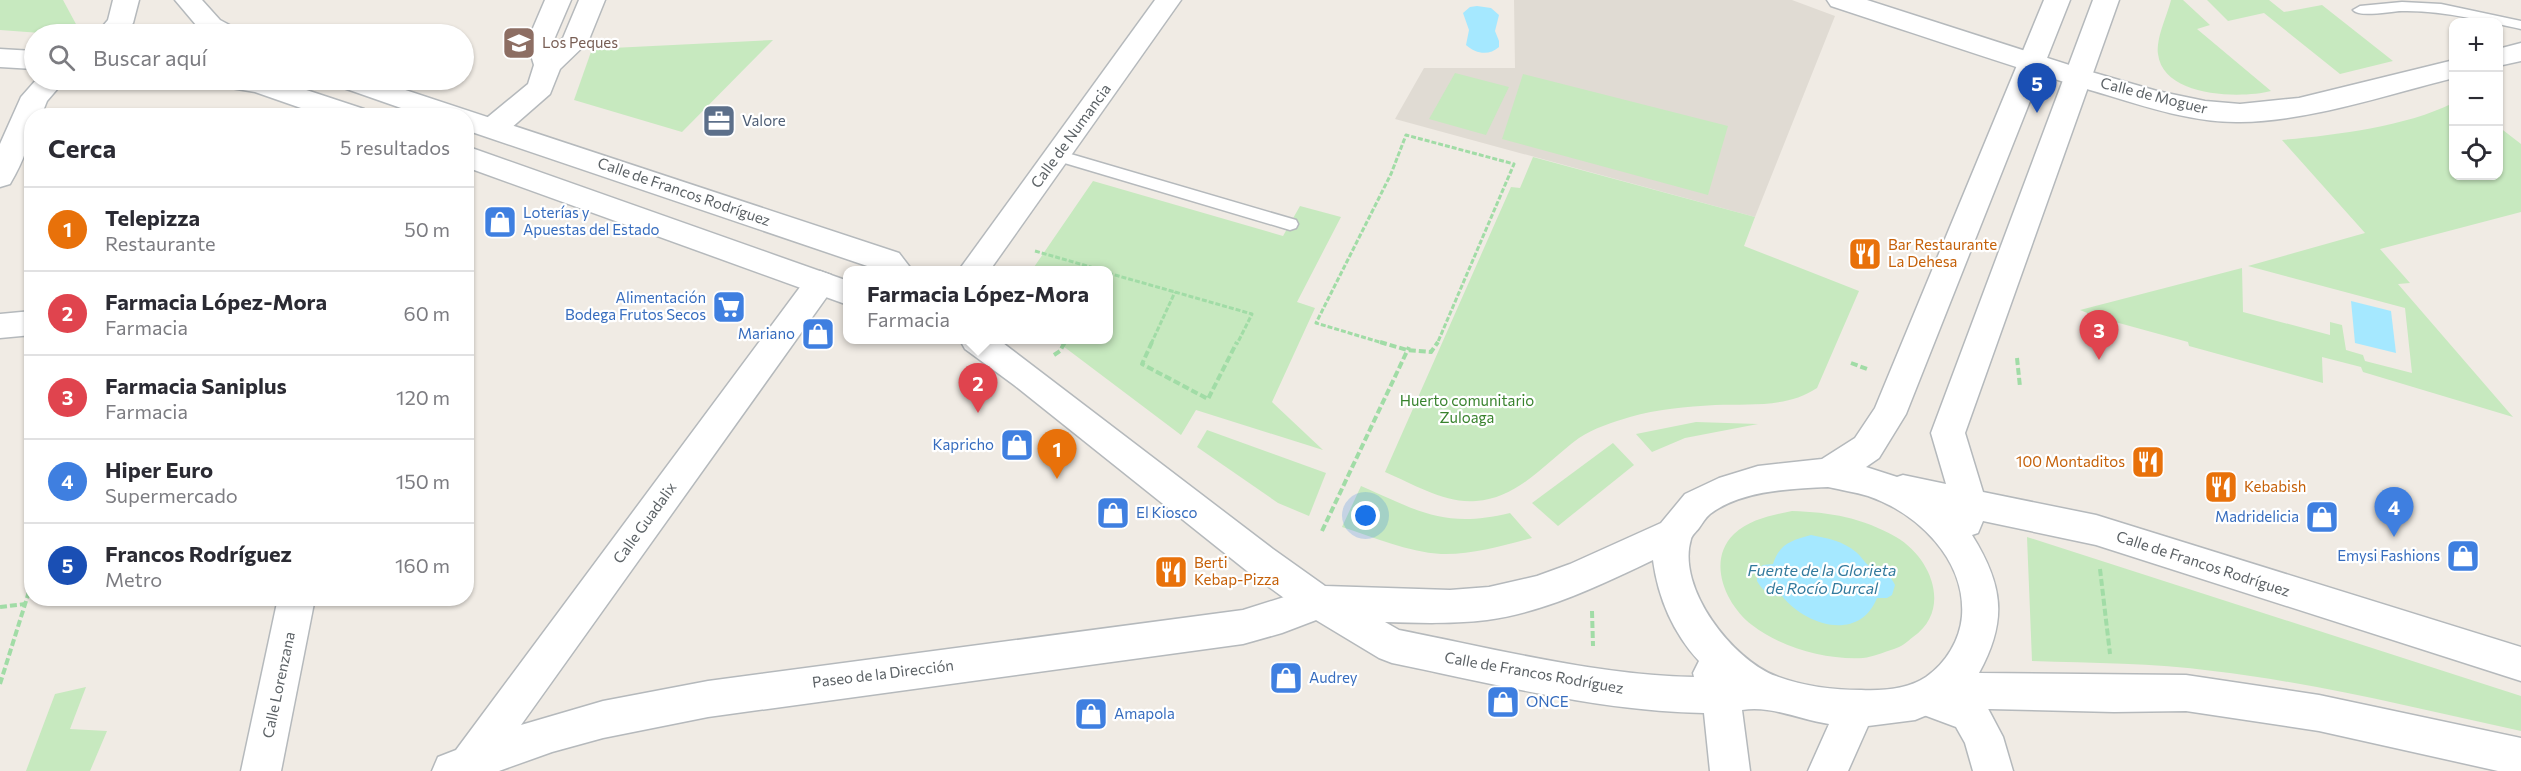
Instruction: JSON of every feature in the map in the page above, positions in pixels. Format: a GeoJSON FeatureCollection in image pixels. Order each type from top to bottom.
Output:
{"type":"FeatureCollection","features":[{"type":"Feature","properties":{"kind":"street"},"geometry":{"type":"LineString","coordinates":[[119,24],[126,0]]}},
{"type":"Feature","properties":{"kind":"street"},"geometry":{"type":"LineString","coordinates":[[188,0],[209,24]]}},
{"type":"Feature","properties":{"kind":"street"},"geometry":{"type":"LineString","coordinates":[[548,65],[540,42],[558,0]]}},
{"type":"Feature","properties":{"kind":"street"},"geometry":{"type":"LineString","coordinates":[[480,124],[540,88],[548,65],[575,42],[592,0]]}},
{"type":"Feature","properties":{"kind":"street","name":"Calle de Numancia"},"geometry":{"type":"LineString","coordinates":[[977,266],[1166,0]]}},
{"type":"Feature","properties":{"kind":"street","name":"Calle de Moguer"},"geometry":{"type":"LineString","coordinates":[[1840,0],[2079,77],[2180,106],[2240,113],[2299,107],[2449,70]]}},
{"type":"Feature","properties":{"kind":"street"},"geometry":{"type":"LineString","coordinates":[[1828,473],[1867,448],[1889,414],[2056,0]]}},
{"type":"Feature","properties":{"kind":"street"},"geometry":{"type":"LineString","coordinates":[[1961,548],[1968,504],[1948,433],[2106,0]]}},
{"type":"Feature","properties":{"kind":"street"},"geometry":{"type":"LineString","coordinates":[[2503,57],[2521,52]]}},
{"type":"Feature","properties":{"kind":"street"},"geometry":{"type":"LineString","coordinates":[[0,58],[24,59]]}},
{"type":"Feature","properties":{"kind":"street"},"geometry":{"type":"LineString","coordinates":[[30,108],[35,97],[42,90]]}},
{"type":"Feature","properties":{"kind":"street"},"geometry":{"type":"LineString","coordinates":[[278,90],[331,108]]}},
{"type":"Feature","properties":{"kind":"street"},"geometry":{"type":"LineString","coordinates":[[371,90],[414,108]]}},
{"type":"Feature","properties":{"kind":"street"},"geometry":{"type":"LineString","coordinates":[[0,177],[24,122]]}},
{"type":"Feature","properties":{"kind":"street","name":"Calle de Francos Rodríguez"},"geometry":{"type":"LineString","coordinates":[[480,124],[888,261],[893,266]]}},
{"type":"Feature","properties":{"kind":"street"},"geometry":{"type":"LineString","coordinates":[[474,159],[833,288]]}},
{"type":"Feature","properties":{"kind":"street","name":"Calle Guadalix"},"geometry":{"type":"LineString","coordinates":[[461,767],[833,288]]}},
{"type":"Feature","properties":{"kind":"street"},"geometry":{"type":"LineString","coordinates":[[0,326],[24,324]]}},
{"type":"Feature","properties":{"kind":"street","name":"Calle de Francos Rodríguez"},"geometry":{"type":"LineString","coordinates":[[983,344],[1260,560],[1319,602],[1392,646],[1587,684],[1667,694],[1718,695],[1761,689]]}},
{"type":"Feature","properties":{"kind":"street"},"geometry":{"type":"LineString","coordinates":[[1319,602],[1375,605],[1488,603],[1543,589],[1673,534],[1697,504],[1731,488],[1775,475],[1828,473],[1880,486],[1923,510],[1946,528],[1961,548],[1974,577],[1981,603],[1979,628],[1973,648],[1958,672],[1934,694]]}},
{"type":"Feature","properties":{"kind":"street","name":"Calle de Francos Rodríguez"},"geometry":{"type":"LineString","coordinates":[[1880,486],[2096,530],[2521,664]]}},
{"type":"Feature","properties":{"kind":"street"},"geometry":{"type":"LineString","coordinates":[[1673,534],[1672,567],[1677,591],[1702,637],[1724,714],[1730,771]]}},
{"type":"Feature","properties":{"kind":"street","name":"Paseo de la Dirección"},"geometry":{"type":"LineString","coordinates":[[461,767],[568,729],[625,713],[765,690],[1244,627],[1319,602]]}},
{"type":"Feature","properties":{"kind":"street","name":"Calle Lorenzana"},"geometry":{"type":"LineString","coordinates":[[261,771],[295,606]]}},
{"type":"Feature","properties":{"kind":"street"},"geometry":{"type":"LineString","coordinates":[[1702,637],[1727,664],[1761,689],[1827,707],[1890,708],[1934,694],[2186,693],[2319,713],[2521,757]]}},
{"type":"Feature","properties":{"kind":"street"},"geometry":{"type":"LineString","coordinates":[[1934,694],[1970,714],[1983,737],[1993,771]]}},
{"type":"Feature","properties":{"kind":"street"},"geometry":{"type":"LineString","coordinates":[[1828,771],[1857,708]]}},
{"type":"Feature","properties":{"kind":"lane"},"geometry":{"type":"LineString","coordinates":[[2360,10],[2389,4],[2424,5],[2521,26]]}},
{"type":"Feature","properties":{"kind":"lane"},"geometry":{"type":"LineString","coordinates":[[1057,155],[1290,224]]}},
{"type":"Feature","properties":{"kind":"path"},"geometry":{"type":"LineString","coordinates":[[1406,135],[1514,164],[1436,347],[1431,352],[1408,348],[1316,323],[1391,174],[1406,135]]}},
{"type":"Feature","properties":{"kind":"path"},"geometry":{"type":"LineString","coordinates":[[1035,252],[1086,266]]}},
{"type":"Feature","properties":{"kind":"path"},"geometry":{"type":"LineString","coordinates":[[1113,274],[1175,292],[1252,314],[1208,399],[1142,364],[1175,292]]}},
{"type":"Feature","properties":{"kind":"path"},"geometry":{"type":"LineString","coordinates":[[1054,355],[1060,351],[1064,344]]}},
{"type":"Feature","properties":{"kind":"path"},"geometry":{"type":"LineString","coordinates":[[1322,531],[1408,348]]}},
{"type":"Feature","properties":{"kind":"path"},"geometry":{"type":"LineString","coordinates":[[2016,351],[2020,387]]}},
{"type":"Feature","properties":{"kind":"path"},"geometry":{"type":"LineString","coordinates":[[1851,363],[1868,369]]}},
{"type":"Feature","properties":{"kind":"path"},"geometry":{"type":"LineString","coordinates":[[2098,558],[2110,656]]}},
{"type":"Feature","properties":{"kind":"path"},"geometry":{"type":"LineString","coordinates":[[0,607],[24,604]]}},
{"type":"Feature","properties":{"kind":"path"},"geometry":{"type":"LineString","coordinates":[[1592,604],[1593,648]]}},
{"type":"Feature","properties":{"kind":"path"},"geometry":{"type":"LineString","coordinates":[[0,684],[24,606]]}},
{"type":"Feature","properties":{"kind":"shaded area"},"geometry":{"type":"Polygon","coordinates":[[[1514,0],[1792,0],[1835,16],[1755,217],[1395,119],[1424,68],[1515,68],[1514,0]]]}},
{"type":"Feature","properties":{"kind":"green space"},"geometry":{"type":"Polygon","coordinates":[[[0,0],[63,0],[76,24],[24,24],[24,32],[0,30],[0,0]]]}},
{"type":"Feature","properties":{"kind":"green space"},"geometry":{"type":"Polygon","coordinates":[[[2171,0],[2183,0],[2210,25],[2197,29],[2271,91],[2241,95],[2205,92],[2173,79],[2163,68],[2158,54],[2160,34],[2171,0]]]}},
{"type":"Feature","properties":{"kind":"green space"},"geometry":{"type":"Polygon","coordinates":[[[2207,0],[2269,0],[2284,12],[2322,5],[2393,61],[2340,74],[2264,13],[2228,21],[2207,0]]]}},
{"type":"Feature","properties":{"kind":"green space"},"geometry":{"type":"Polygon","coordinates":[[[773,40],[682,132],[574,100],[592,49],[773,40]]]}},
{"type":"Feature","properties":{"kind":"green space"},"geometry":{"type":"Polygon","coordinates":[[[1455,73],[1509,87],[1486,135],[1429,119],[1455,73]]]}},
{"type":"Feature","properties":{"kind":"green space"},"geometry":{"type":"Polygon","coordinates":[[[1523,74],[1728,126],[1708,195],[1502,139],[1523,74]]]}},
{"type":"Feature","properties":{"kind":"green space"},"geometry":{"type":"Polygon","coordinates":[[[2449,105],[2449,180],[2503,180],[2503,130],[2521,144],[2521,212],[2380,249],[2410,283],[2398,284],[2513,417],[2363,372],[2361,367],[2322,357],[2323,383],[2189,346],[2188,342],[2097,317],[2080,310],[2242,268],[2243,312],[2330,335],[2330,322],[2342,325],[2346,350],[2363,355],[2365,361],[2412,373],[2405,308],[2248,266],[2365,233],[2282,140],[2369,129],[2449,105]]]}},
{"type":"Feature","properties":{"kind":"green space","name":"Huerto comunitario Zuloaga"},"geometry":{"type":"Polygon","coordinates":[[[1533,157],[1755,217],[1744,246],[1859,291],[1817,388],[1781,402],[1672,409],[1640,414],[1610,423],[1579,438],[1519,486],[1506,493],[1476,501],[1441,496],[1385,472],[1511,187],[1520,188],[1533,157]]]}},
{"type":"Feature","properties":{"kind":"green space"},"geometry":{"type":"Polygon","coordinates":[[[1093,181],[1283,236],[1300,206],[1341,217],[1297,302],[1315,308],[1272,402],[1323,450],[1196,410],[1181,435],[1060,344],[1113,344],[1113,266],[1035,266],[1093,181]]]}},
{"type":"Feature","properties":{"kind":"green space"},"geometry":{"type":"Polygon","coordinates":[[[1696,422],[1758,424],[1685,438],[1652,452],[1636,434],[1696,422]]]}},
{"type":"Feature","properties":{"kind":"green space"},"geometry":{"type":"Polygon","coordinates":[[[1207,430],[1326,473],[1309,516],[1278,503],[1197,447],[1207,430]]]}},
{"type":"Feature","properties":{"kind":"green space"},"geometry":{"type":"Polygon","coordinates":[[[1613,443],[1634,465],[1558,526],[1532,503],[1613,443]]]}},
{"type":"Feature","properties":{"kind":"green space"},"geometry":{"type":"Polygon","coordinates":[[[1361,486],[1416,510],[1449,518],[1467,519],[1510,513],[1532,538],[1487,549],[1452,554],[1428,553],[1391,544],[1342,527],[1361,486]]]}},
{"type":"Feature","properties":{"kind":"green space"},"geometry":{"type":"Polygon","coordinates":[[[1792,511],[1820,513],[1859,521],[1884,530],[1909,546],[1927,571],[1933,585],[1932,613],[1925,626],[1902,646],[1875,656],[1849,658],[1805,651],[1777,640],[1752,625],[1727,595],[1723,582],[1721,557],[1726,545],[1740,529],[1762,518],[1792,511]]]}},
{"type":"Feature","properties":{"kind":"green space"},"geometry":{"type":"Polygon","coordinates":[[[2027,537],[2521,696],[2521,731],[2368,697],[2252,676],[2168,666],[2032,661],[2027,537]]]}},
{"type":"Feature","properties":{"kind":"green space"},"geometry":{"type":"Polygon","coordinates":[[[86,687],[70,729],[107,731],[90,771],[26,771],[55,694],[86,687]]]}},
{"type":"Feature","properties":{"kind":"water"},"geometry":{"type":"Polygon","coordinates":[[[1470,7],[1491,8],[1499,15],[1495,31],[1499,47],[1491,52],[1478,52],[1466,45],[1469,30],[1463,13],[1470,7]]]}},
{"type":"Feature","properties":{"kind":"water"},"geometry":{"type":"Polygon","coordinates":[[[2351,301],[2391,311],[2396,353],[2355,343],[2351,301]]]}},
{"type":"Feature","properties":{"kind":"water","name":"Fuente de la Glorieta de Rocío Durcal"},"geometry":{"type":"Polygon","coordinates":[[[1811,535],[1846,545],[1869,566],[1889,576],[1895,585],[1892,595],[1887,598],[1877,598],[1869,612],[1858,621],[1845,625],[1831,625],[1804,615],[1782,596],[1770,594],[1764,590],[1757,581],[1758,569],[1763,565],[1773,564],[1779,552],[1787,544],[1811,535]]]}},
{"type":"Feature","properties":{"kind":"place","name":"Los Peques"},"geometry":{"type":"Point","coordinates":[519,43]}},
{"type":"Feature","properties":{"kind":"place","name":"Francos Rodríguez"},"geometry":{"type":"Point","coordinates":[2037,113]}},
{"type":"Feature","properties":{"kind":"place","name":"Valore"},"geometry":{"type":"Point","coordinates":[719,121]}},
{"type":"Feature","properties":{"kind":"place","name":"Loterías y Apuestas del Estado"},"geometry":{"type":"Point","coordinates":[500,222]}},
{"type":"Feature","properties":{"kind":"place","name":"Bar Restaurante La Dehesa"},"geometry":{"type":"Point","coordinates":[1865,254]}},
{"type":"Feature","properties":{"kind":"place","name":"Alimentación Bodega Frutos Secos"},"geometry":{"type":"Point","coordinates":[729,307]}},
{"type":"Feature","properties":{"kind":"place","name":"Mariano"},"geometry":{"type":"Point","coordinates":[818,334]}},
{"type":"Feature","properties":{"kind":"place","name":"Farmacia Saniplus"},"geometry":{"type":"Point","coordinates":[2099,360]}},
{"type":"Feature","properties":{"kind":"place","name":"Farmacia López-Mora"},"geometry":{"type":"Point","coordinates":[978,413]}},
{"type":"Feature","properties":{"kind":"place","name":"Kapricho"},"geometry":{"type":"Point","coordinates":[1017,445]}},
{"type":"Feature","properties":{"kind":"place","name":"100 Montaditos"},"geometry":{"type":"Point","coordinates":[2148,462]}},
{"type":"Feature","properties":{"kind":"place","name":"Telepizza"},"geometry":{"type":"Point","coordinates":[1057,479]}},
{"type":"Feature","properties":{"kind":"place","name":"Kebabish"},"geometry":{"type":"Point","coordinates":[2221,487]}},
{"type":"Feature","properties":{"kind":"place","name":"El Kiosco"},"geometry":{"type":"Point","coordinates":[1113,513]}},
{"type":"Feature","properties":{"kind":"place","name":"Madridelicia"},"geometry":{"type":"Point","coordinates":[2322,517]}},
{"type":"Feature","properties":{"kind":"place","name":"Hiper Euro"},"geometry":{"type":"Point","coordinates":[2394,537]}},
{"type":"Feature","properties":{"kind":"place","name":"Emysi Fashions"},"geometry":{"type":"Point","coordinates":[2463,556]}},
{"type":"Feature","properties":{"kind":"place","name":"Berti Kebap-Pizza"},"geometry":{"type":"Point","coordinates":[1171,572]}},
{"type":"Feature","properties":{"kind":"place","name":"Audrey"},"geometry":{"type":"Point","coordinates":[1286,678]}},
{"type":"Feature","properties":{"kind":"place","name":"ONCE"},"geometry":{"type":"Point","coordinates":[1503,702]}},
{"type":"Feature","properties":{"kind":"place","name":"Amapola"},"geometry":{"type":"Point","coordinates":[1091,714]}}]}
